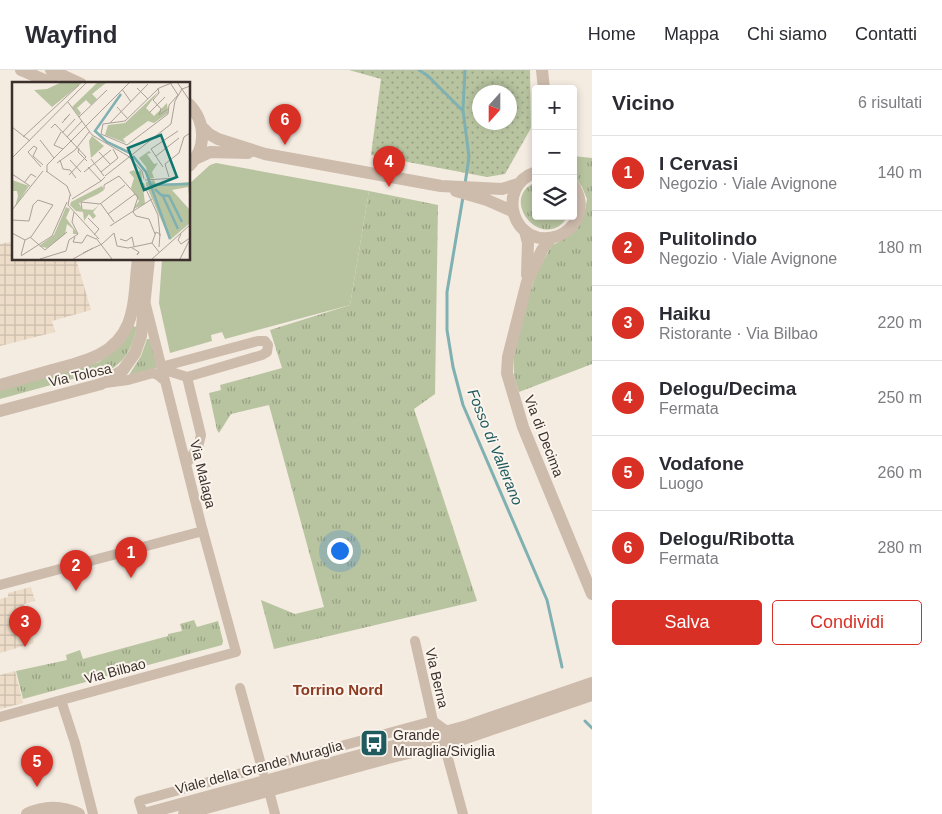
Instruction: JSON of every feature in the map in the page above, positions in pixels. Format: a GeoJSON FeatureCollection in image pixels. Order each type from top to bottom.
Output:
{"type":"FeatureCollection","features":[{"type":"Feature","properties":{"kind":"street"},"geometry":{"type":"LineString","coordinates":[[21,70],[49,82]]}},
{"type":"Feature","properties":{"kind":"street"},"geometry":{"type":"LineString","coordinates":[[51,70],[77,82]]}},
{"type":"Feature","properties":{"kind":"street"},"geometry":{"type":"LineString","coordinates":[[542,70],[544,85]]}},
{"type":"Feature","properties":{"kind":"street"},"geometry":{"type":"LineString","coordinates":[[190,105],[196,112],[202,127],[202,143],[192,162]]}},
{"type":"Feature","properties":{"kind":"street"},"geometry":{"type":"LineString","coordinates":[[202,127],[218,139],[265,154]]}},
{"type":"Feature","properties":{"kind":"street"},"geometry":{"type":"LineString","coordinates":[[192,162],[214,151],[265,154],[437,185],[496,189],[513,186],[532,173]]}},
{"type":"Feature","properties":{"kind":"street"},"geometry":{"type":"LineString","coordinates":[[437,185],[487,200],[509,209],[518,224],[533,236],[551,238],[566,232],[576,220]]}},
{"type":"Feature","properties":{"kind":"street"},"geometry":{"type":"LineString","coordinates":[[509,209],[514,194],[513,186]]}},
{"type":"Feature","properties":{"kind":"street"},"geometry":{"type":"LineString","coordinates":[[577,193],[580,199],[580,210],[577,218]]}},
{"type":"Feature","properties":{"kind":"street","name":"Via di Decima"},"geometry":{"type":"LineString","coordinates":[[525,231],[528,249],[526,282],[508,357],[508,377],[523,428],[592,594]]}},
{"type":"Feature","properties":{"kind":"street","name":"Via di Decima"},"geometry":{"type":"LineString","coordinates":[[526,282],[542,250],[551,238]]}},
{"type":"Feature","properties":{"kind":"street"},"geometry":{"type":"LineString","coordinates":[[0,385],[90,360],[111,347],[122,335],[129,320],[138,260]]}},
{"type":"Feature","properties":{"kind":"street"},"geometry":{"type":"LineString","coordinates":[[101,384],[123,370],[135,353],[141,336],[148,260]]}},
{"type":"Feature","properties":{"kind":"street","name":"Via Malaga"},"geometry":{"type":"LineString","coordinates":[[145,303],[236,652]]}},
{"type":"Feature","properties":{"kind":"street"},"geometry":{"type":"LineString","coordinates":[[258,340],[265,341],[268,346],[267,352],[262,355],[187,377],[162,368],[258,340]]}},
{"type":"Feature","properties":{"kind":"street","name":"Via Tolosa"},"geometry":{"type":"LineString","coordinates":[[0,411],[101,384],[152,374],[158,375],[165,381]]}},
{"type":"Feature","properties":{"kind":"street"},"geometry":{"type":"LineString","coordinates":[[186,464],[198,447],[201,435],[187,377]]}},
{"type":"Feature","properties":{"kind":"street"},"geometry":{"type":"LineString","coordinates":[[0,585],[203,531]]}},
{"type":"Feature","properties":{"kind":"street","name":"Via Berna"},"geometry":{"type":"LineString","coordinates":[[415,641],[433,721]]}},
{"type":"Feature","properties":{"kind":"street","name":"Via Bilbao"},"geometry":{"type":"LineString","coordinates":[[0,717],[236,652]]}},
{"type":"Feature","properties":{"kind":"street"},"geometry":{"type":"LineString","coordinates":[[528,711],[592,683]]}},
{"type":"Feature","properties":{"kind":"street"},"geometry":{"type":"LineString","coordinates":[[240,688],[275,814]]}},
{"type":"Feature","properties":{"kind":"street","name":"Viale della Grande Muraglia"},"geometry":{"type":"LineString","coordinates":[[184,814],[267,786],[447,732],[592,695]]}},
{"type":"Feature","properties":{"kind":"street"},"geometry":{"type":"LineString","coordinates":[[61,700],[75,743],[93,814]]}},
{"type":"Feature","properties":{"kind":"street","name":"Viale della Grande Muraglia"},"geometry":{"type":"LineString","coordinates":[[143,814],[444,744],[528,711]]}},
{"type":"Feature","properties":{"kind":"street"},"geometry":{"type":"LineString","coordinates":[[143,814],[139,800],[433,721],[447,732]]}},
{"type":"Feature","properties":{"kind":"street"},"geometry":{"type":"LineString","coordinates":[[444,744],[463,814]]}},
{"type":"Feature","properties":{"kind":"street"},"geometry":{"type":"LineString","coordinates":[[27,814],[40,809],[55,808],[79,814]]}},
{"type":"Feature","properties":{"kind":"green space"},"geometry":{"type":"Polygon","coordinates":[[[349,70],[530,70],[531,128],[505,174],[487,177],[371,155],[381,79],[349,70]]]}},
{"type":"Feature","properties":{"kind":"green space"},"geometry":{"type":"Polygon","coordinates":[[[577,156],[592,158],[592,364],[519,392],[514,376],[514,356],[529,295],[537,272],[552,245],[561,241],[585,210],[587,199],[577,180],[577,156]]]}},
{"type":"Feature","properties":{"kind":"green space"},"geometry":{"type":"Polygon","coordinates":[[[216,163],[369,191],[350,305],[225,339],[222,332],[211,335],[212,341],[170,353],[159,303],[162,260],[190,260],[190,183],[210,165],[216,163]]]}},
{"type":"Feature","properties":{"kind":"green space"},"geometry":{"type":"Polygon","coordinates":[[[532,185],[532,220],[564,220],[558,226],[548,230],[537,227],[528,220],[522,211],[521,200],[525,190],[532,185]]]}},
{"type":"Feature","properties":{"kind":"green space"},"geometry":{"type":"Polygon","coordinates":[[[369,191],[438,205],[435,394],[414,409],[477,601],[274,649],[261,600],[295,614],[324,607],[269,405],[231,414],[219,433],[209,393],[221,390],[220,385],[282,368],[270,330],[350,305],[369,191]]]}},
{"type":"Feature","properties":{"kind":"green space"},"geometry":{"type":"Polygon","coordinates":[[[133,326],[137,327],[129,350],[123,360],[113,368],[0,399],[0,389],[99,362],[112,353],[133,326]]]}},
{"type":"Feature","properties":{"kind":"green space"},"geometry":{"type":"Polygon","coordinates":[[[147,339],[150,339],[156,368],[129,375],[141,356],[147,339]]]}},
{"type":"Feature","properties":{"kind":"green space"},"geometry":{"type":"Polygon","coordinates":[[[194,620],[197,627],[218,621],[223,641],[222,645],[23,699],[16,671],[67,660],[66,655],[80,650],[83,659],[168,636],[168,634],[182,631],[180,624],[194,620]]]}},
{"type":"Feature","properties":{"kind":"shaded area"},"geometry":{"type":"Polygon","coordinates":[[[12,241],[12,260],[76,260],[91,310],[52,321],[55,332],[0,346],[0,244],[12,241]]]}},
{"type":"Feature","properties":{"kind":"shaded area"},"geometry":{"type":"Polygon","coordinates":[[[31,587],[35,601],[24,604],[34,643],[0,653],[0,599],[8,597],[8,593],[31,587]]]}},
{"type":"Feature","properties":{"kind":"shaded area"},"geometry":{"type":"Polygon","coordinates":[[[15,671],[23,703],[0,709],[0,675],[15,671]]]}},
{"type":"Feature","properties":{"kind":"waterway"},"geometry":{"type":"LineString","coordinates":[[419,70],[428,76],[462,110]]}},
{"type":"Feature","properties":{"kind":"waterway","name":"Fosso di Vallerano"},"geometry":{"type":"LineString","coordinates":[[465,70],[463,110],[469,157],[465,184]]}},
{"type":"Feature","properties":{"kind":"waterway","name":"Fosso di Vallerano"},"geometry":{"type":"LineString","coordinates":[[463,197],[447,292],[447,330],[453,367],[463,405],[547,600],[562,667]]}},
{"type":"Feature","properties":{"kind":"waterway","name":"Fosso di Vallerano"},"geometry":{"type":"LineString","coordinates":[[585,721],[592,728]]}},
{"type":"Feature","properties":{"kind":"place","name":"Delogu/Ribotta"},"geometry":{"type":"Point","coordinates":[285,145]}},
{"type":"Feature","properties":{"kind":"place","name":"Delogu/Decima"},"geometry":{"type":"Point","coordinates":[389,187]}},
{"type":"Feature","properties":{"kind":"place","name":"I Cervasi"},"geometry":{"type":"Point","coordinates":[131,578]}},
{"type":"Feature","properties":{"kind":"place","name":"Pulitolindo"},"geometry":{"type":"Point","coordinates":[76,591]}},
{"type":"Feature","properties":{"kind":"place","name":"Haiku"},"geometry":{"type":"Point","coordinates":[25,647]}},
{"type":"Feature","properties":{"kind":"place","name":"Grande Muraglia/Siviglia"},"geometry":{"type":"Point","coordinates":[374,743]}},
{"type":"Feature","properties":{"kind":"place","name":"Vodafone"},"geometry":{"type":"Point","coordinates":[37,787]}},
{"type":"Feature","properties":{"kind":"district","name":"Torrino Nord"},"geometry":{"type":"Point","coordinates":[338,690]}}]}
